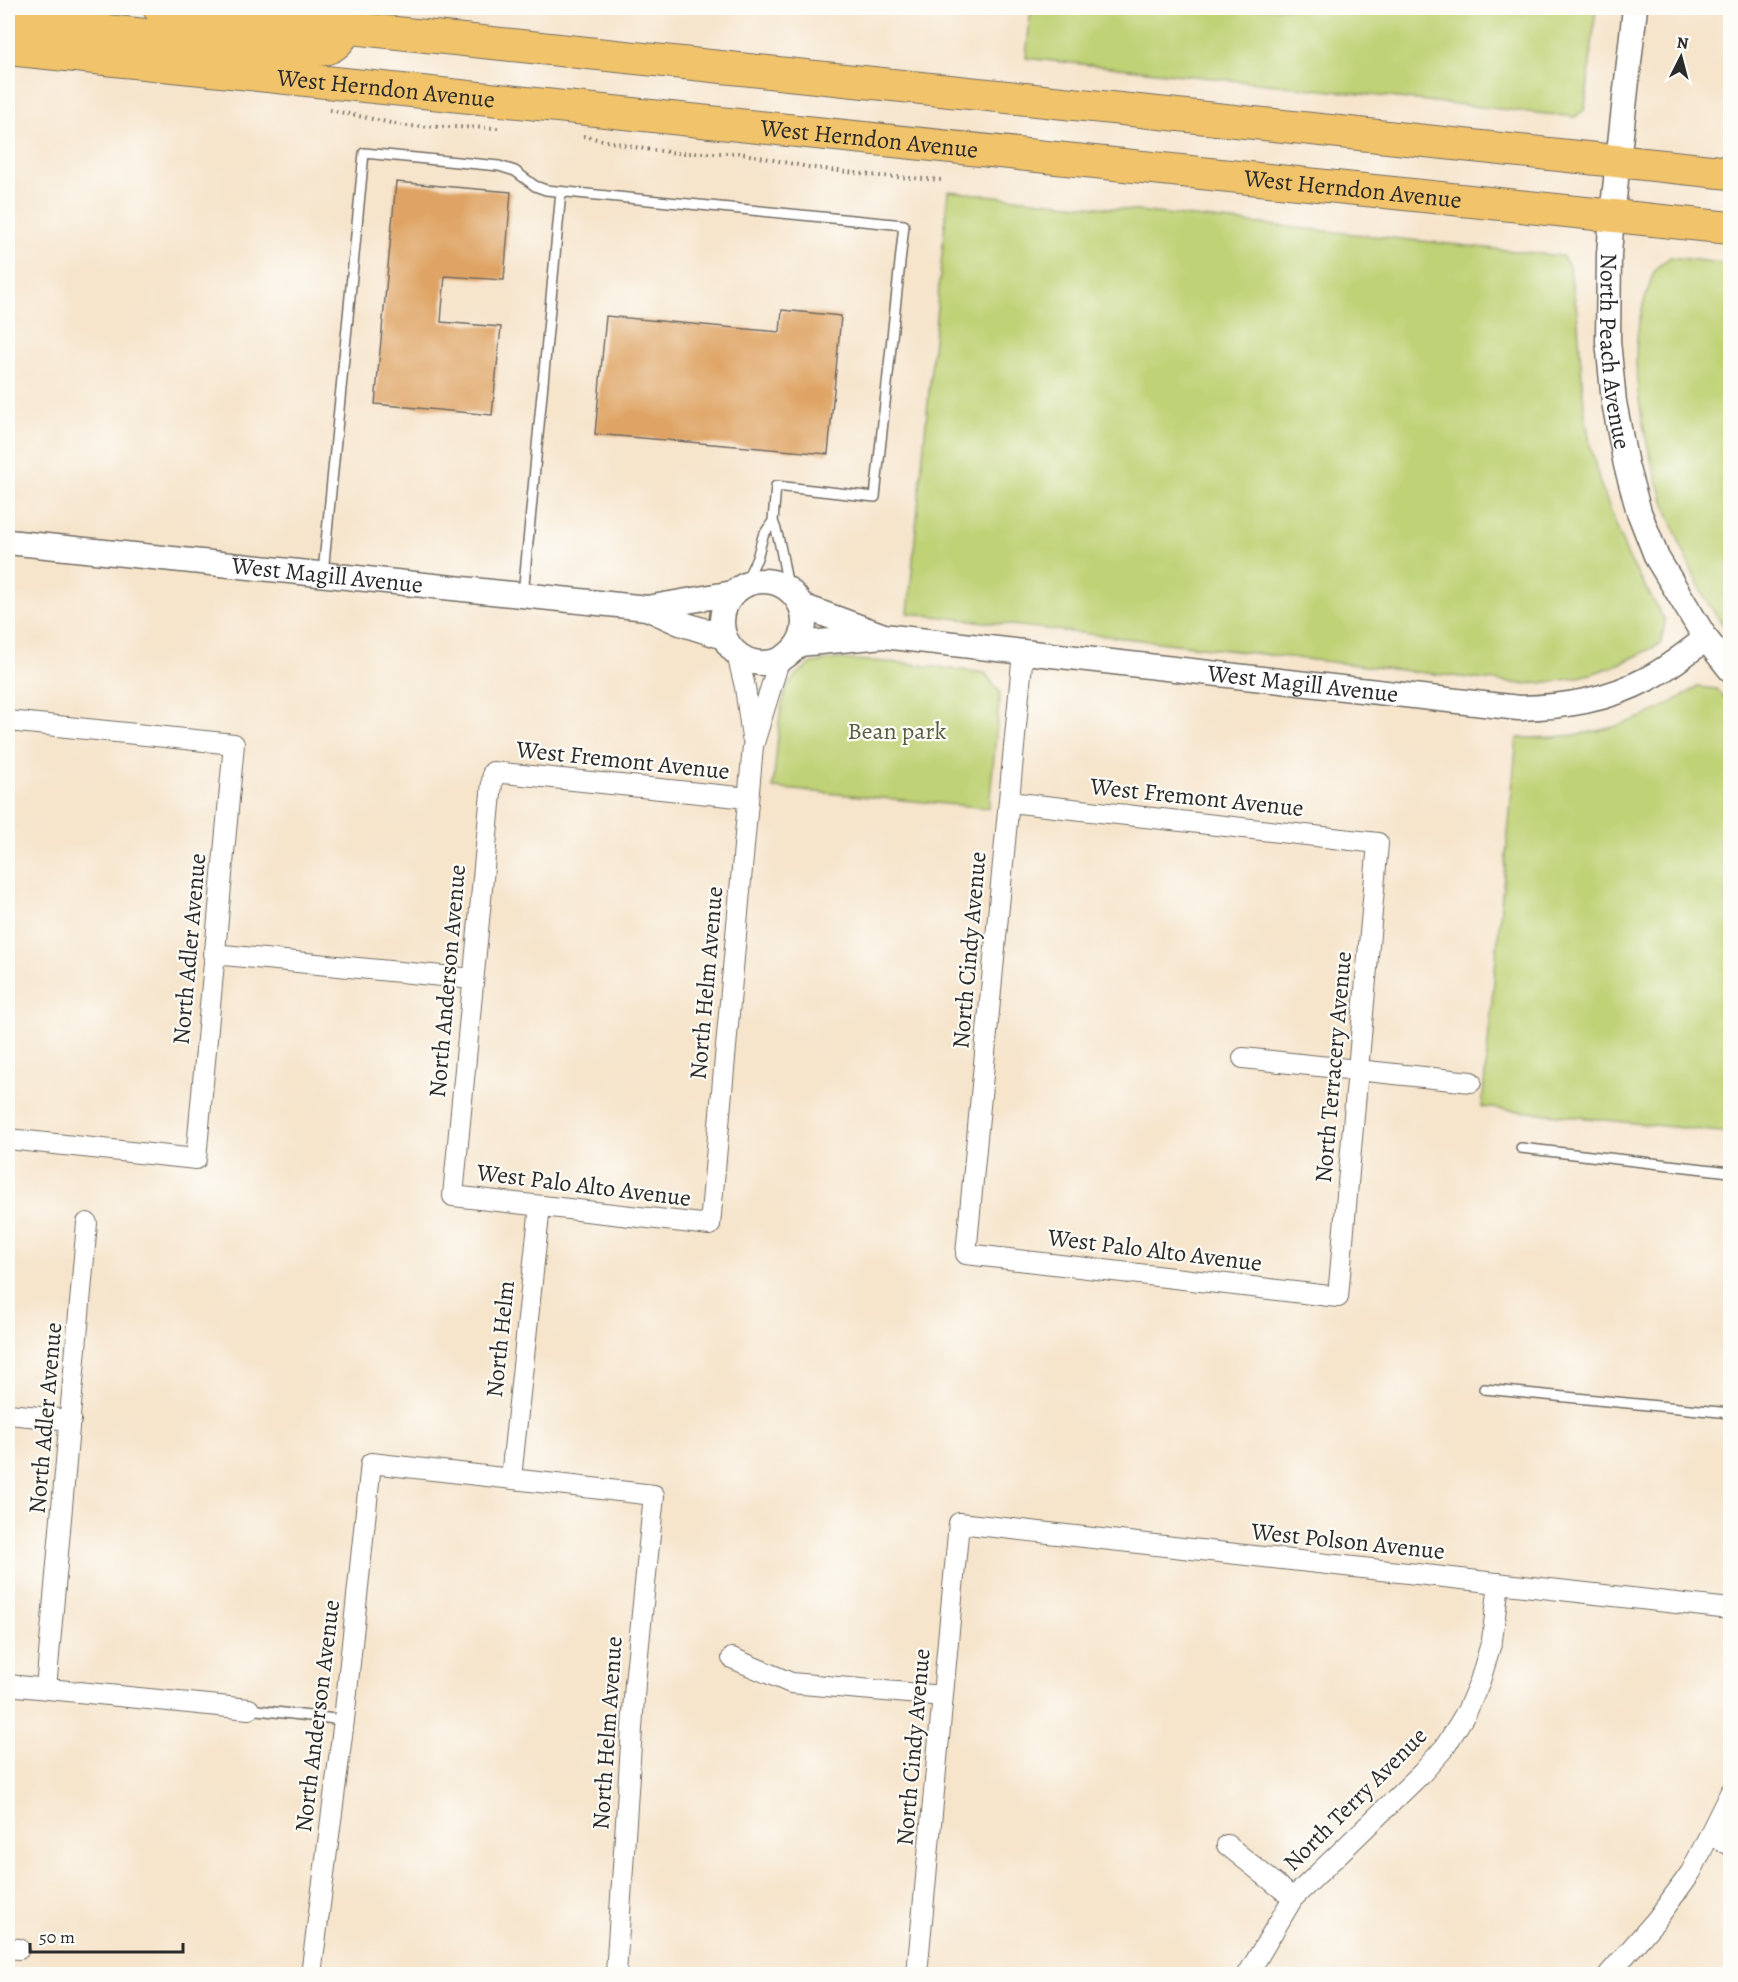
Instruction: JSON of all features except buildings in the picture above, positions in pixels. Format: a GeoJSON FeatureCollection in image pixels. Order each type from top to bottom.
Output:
{"type":"FeatureCollection","features":[{"type":"Feature","properties":{"kind":"main road"},"geometry":{"type":"LineString","coordinates":[[159,8],[348,17],[1731,173]]}},
{"type":"Feature","properties":{"kind":"main road"},"geometry":{"type":"LineString","coordinates":[[8,21],[303,51],[320,50],[333,46],[341,40],[348,17]]}},
{"type":"Feature","properties":{"kind":"main road","name":"West Herndon Avenue"},"geometry":{"type":"LineString","coordinates":[[8,48],[1731,228]]}},
{"type":"Feature","properties":{"kind":"street","name":"North Peach Avenue"},"geometry":{"type":"LineString","coordinates":[[1635,8],[1612,216],[1608,341],[1614,402],[1626,465],[1639,512],[1657,558],[1706,639],[1731,669]]}},
{"type":"Feature","properties":{"kind":"street","name":"West Magill Avenue"},"geometry":{"type":"LineString","coordinates":[[8,542],[647,608],[739,589]]}},
{"type":"Feature","properties":{"kind":"street"},"geometry":{"type":"LineString","coordinates":[[757,581],[771,581],[795,598],[805,626],[799,644],[790,654],[779,661],[764,664],[750,662],[731,646],[722,622],[725,606],[739,589],[757,581]]}},
{"type":"Feature","properties":{"kind":"street","name":"West Magill Avenue"},"geometry":{"type":"LineString","coordinates":[[795,598],[883,636]]}},
{"type":"Feature","properties":{"kind":"street","name":"West Magill Avenue"},"geometry":{"type":"LineString","coordinates":[[647,608],[731,646]]}},
{"type":"Feature","properties":{"kind":"street","name":"West Magill Avenue"},"geometry":{"type":"LineString","coordinates":[[799,644],[883,636],[1530,708],[1587,701],[1619,692],[1651,677],[1706,639]]}},
{"type":"Feature","properties":{"kind":"street","name":"North Helm Avenue"},"geometry":{"type":"LineString","coordinates":[[731,646],[745,687],[753,746]]}},
{"type":"Feature","properties":{"kind":"street","name":"North Cindy Avenue"},"geometry":{"type":"LineString","coordinates":[[966,1254],[1023,652]]}},
{"type":"Feature","properties":{"kind":"street","name":"North Helm Avenue"},"geometry":{"type":"LineString","coordinates":[[710,1225],[753,746],[779,661]]}},
{"type":"Feature","properties":{"kind":"street","name":"North Adler Avenue"},"geometry":{"type":"LineString","coordinates":[[8,721],[234,744],[195,1159],[8,1139]]}},
{"type":"Feature","properties":{"kind":"street","name":"West Fremont Avenue"},"geometry":{"type":"LineString","coordinates":[[493,772],[748,798]]}},
{"type":"Feature","properties":{"kind":"street","name":"North Anderson Avenue"},"geometry":{"type":"LineString","coordinates":[[453,1196],[493,772]]}},
{"type":"Feature","properties":{"kind":"street","name":"West Fremont Avenue"},"geometry":{"type":"LineString","coordinates":[[1009,802],[1378,843]]}},
{"type":"Feature","properties":{"kind":"street","name":"North Terracery Avenue"},"geometry":{"type":"LineString","coordinates":[[1338,1297],[1378,843]]}},
{"type":"Feature","properties":{"kind":"street"},"geometry":{"type":"LineString","coordinates":[[213,954],[473,979]]}},
{"type":"Feature","properties":{"kind":"street"},"geometry":{"type":"LineString","coordinates":[[1243,1058],[1471,1082]]}},
{"type":"Feature","properties":{"kind":"street","name":"West Palo Alto Avenue"},"geometry":{"type":"LineString","coordinates":[[453,1196],[710,1225]]}},
{"type":"Feature","properties":{"kind":"street","name":"North Helm"},"geometry":{"type":"LineString","coordinates":[[512,1478],[540,1206]]}},
{"type":"Feature","properties":{"kind":"street","name":"North Adler Avenue"},"geometry":{"type":"LineString","coordinates":[[46,1689],[87,1223]]}},
{"type":"Feature","properties":{"kind":"street","name":"West Palo Alto Avenue"},"geometry":{"type":"LineString","coordinates":[[966,1254],[1338,1297]]}},
{"type":"Feature","properties":{"kind":"street"},"geometry":{"type":"LineString","coordinates":[[8,1414],[70,1420]]}},
{"type":"Feature","properties":{"kind":"street","name":"North Anderson Avenue"},"geometry":{"type":"LineString","coordinates":[[312,1974],[344,1720],[371,1463],[512,1478]]}},
{"type":"Feature","properties":{"kind":"street","name":"North Helm Avenue"},"geometry":{"type":"LineString","coordinates":[[512,1478],[654,1495],[635,1683],[616,1974]]}},
{"type":"Feature","properties":{"kind":"street","name":"North Cindy Avenue"},"geometry":{"type":"LineString","coordinates":[[917,1974],[959,1523]]}},
{"type":"Feature","properties":{"kind":"street","name":"West Polson Avenue"},"geometry":{"type":"LineString","coordinates":[[959,1523],[1731,1609]]}},
{"type":"Feature","properties":{"kind":"street","name":"North Terry Avenue"},"geometry":{"type":"LineString","coordinates":[[1248,1974],[1293,1898],[1422,1773],[1445,1747],[1467,1712],[1480,1681],[1492,1640],[1499,1583]]}},
{"type":"Feature","properties":{"kind":"street"},"geometry":{"type":"LineString","coordinates":[[732,1658],[791,1683],[943,1696]]}},
{"type":"Feature","properties":{"kind":"street"},"geometry":{"type":"LineString","coordinates":[[8,1685],[249,1709]]}},
{"type":"Feature","properties":{"kind":"street"},"geometry":{"type":"LineString","coordinates":[[1609,1974],[1658,1919],[1691,1872],[1731,1793]]}},
{"type":"Feature","properties":{"kind":"street"},"geometry":{"type":"LineString","coordinates":[[1711,1835],[1731,1845]]}},
{"type":"Feature","properties":{"kind":"street"},"geometry":{"type":"LineString","coordinates":[[1227,1845],[1293,1898]]}},
{"type":"Feature","properties":{"kind":"lane"},"geometry":{"type":"LineString","coordinates":[[322,574],[364,153],[499,166],[515,171],[535,186],[561,192],[904,225],[876,497],[776,486],[773,521],[780,537],[783,564],[795,598]]}},
{"type":"Feature","properties":{"kind":"lane"},"geometry":{"type":"LineString","coordinates":[[523,595],[561,192]]}},
{"type":"Feature","properties":{"kind":"lane"},"geometry":{"type":"LineString","coordinates":[[739,589],[757,558],[763,536],[773,521]]}},
{"type":"Feature","properties":{"kind":"lane"},"geometry":{"type":"LineString","coordinates":[[1521,1148],[1731,1172]]}},
{"type":"Feature","properties":{"kind":"lane"},"geometry":{"type":"LineString","coordinates":[[1484,1389],[1731,1413]]}},
{"type":"Feature","properties":{"kind":"lane"},"geometry":{"type":"LineString","coordinates":[[249,1709],[344,1720]]}},
{"type":"Feature","properties":{"kind":"path"},"geometry":{"type":"LineString","coordinates":[[329,110],[405,126],[501,128]]}},
{"type":"Feature","properties":{"kind":"path"},"geometry":{"type":"LineString","coordinates":[[581,136],[644,149],[678,153],[740,153],[808,167],[879,176],[942,180]]}},
{"type":"Feature","properties":{"kind":"green space"},"geometry":{"type":"Polygon","coordinates":[[[1031,8],[1596,8],[1585,109],[1575,117],[1026,58],[1031,8]]]}},
{"type":"Feature","properties":{"kind":"green space"},"geometry":{"type":"Polygon","coordinates":[[[948,191],[1562,256],[1569,266],[1577,311],[1584,406],[1590,444],[1600,483],[1628,557],[1665,621],[1661,643],[1610,668],[1577,678],[1521,684],[908,613],[948,191]]]}},
{"type":"Feature","properties":{"kind":"green space"},"geometry":{"type":"Polygon","coordinates":[[[1670,257],[1730,264],[1730,635],[1702,593],[1672,524],[1647,444],[1639,403],[1636,363],[1639,325],[1653,273],[1670,257]]]}},
{"type":"Feature","properties":{"kind":"green space","name":"Bean park"},"geometry":{"type":"Polygon","coordinates":[[[838,659],[903,663],[985,673],[1000,693],[989,808],[773,788],[780,714],[786,688],[795,676],[812,663],[838,659]]]}},
{"type":"Feature","properties":{"kind":"green space"},"geometry":{"type":"Polygon","coordinates":[[[1697,687],[1717,689],[1730,704],[1730,1133],[1482,1107],[1517,738],[1566,736],[1611,728],[1654,712],[1697,687]]]}}]}
